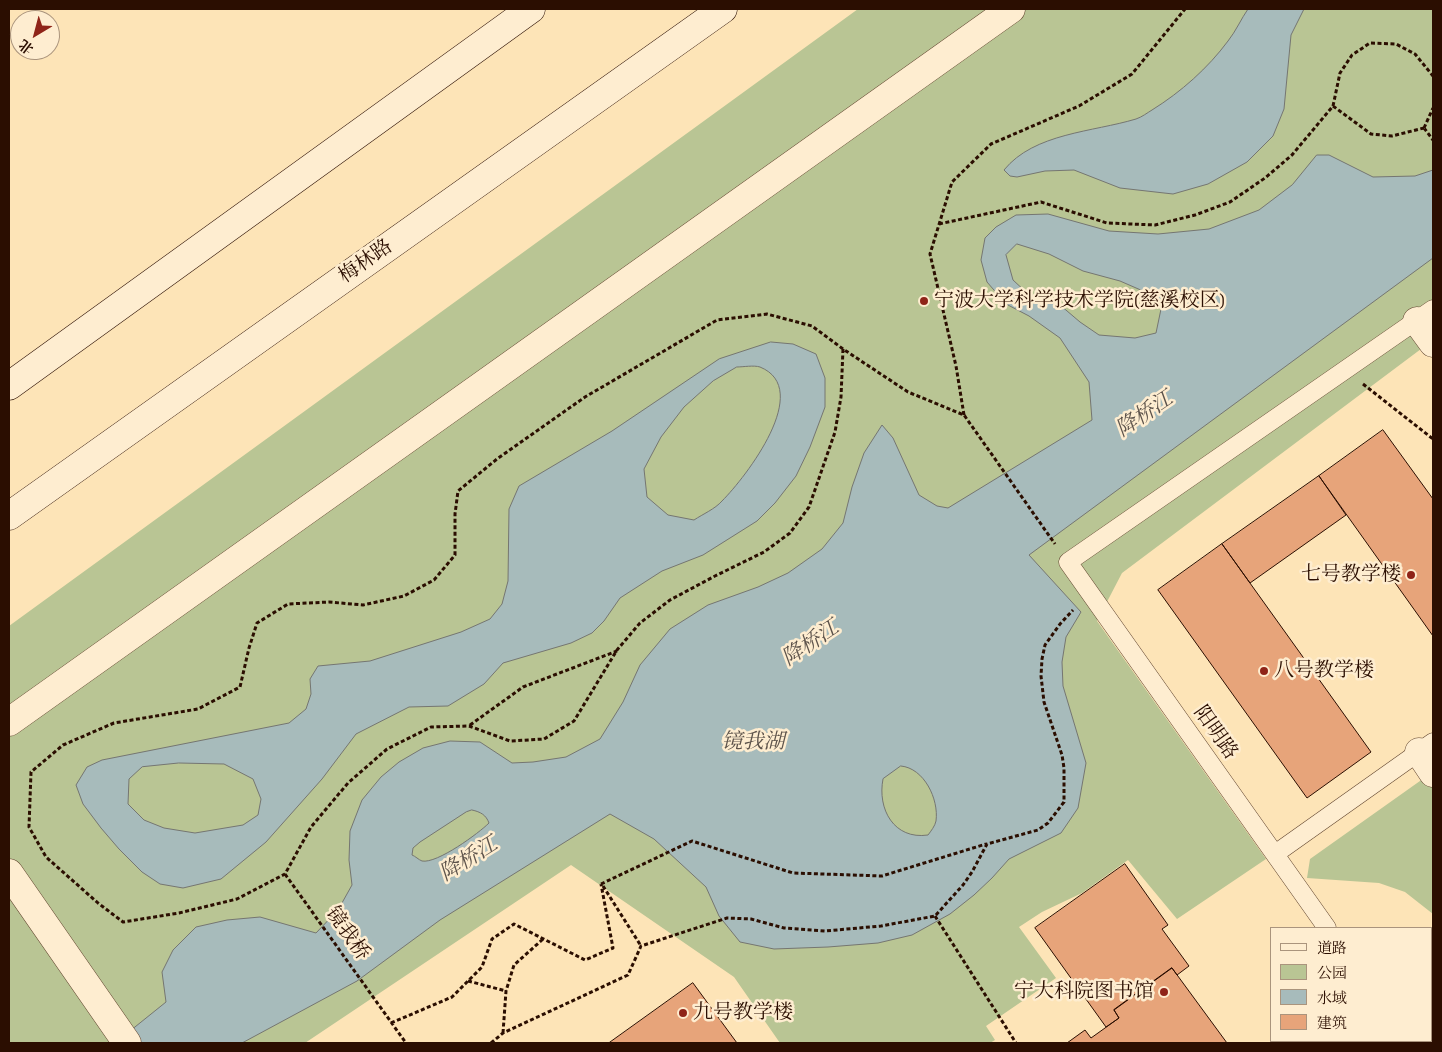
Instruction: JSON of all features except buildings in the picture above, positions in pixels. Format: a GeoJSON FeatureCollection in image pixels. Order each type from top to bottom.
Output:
{"type":"FeatureCollection","features":[{"type":"Feature","properties":{"kind":"main road"},"geometry":{"type":"LineString","coordinates":[[9,386],[531,9]]}},
{"type":"Feature","properties":{"kind":"main road","name":"梅林路"},"geometry":{"type":"LineString","coordinates":[[9,516],[723,9]]}},
{"type":"Feature","properties":{"kind":"main road"},"geometry":{"type":"LineString","coordinates":[[9,722],[1011,9]]}},
{"type":"Feature","properties":{"kind":"main road"},"geometry":{"type":"LineString","coordinates":[[1425,315],[1433,343]]}},
{"type":"Feature","properties":{"kind":"main road"},"geometry":{"type":"LineString","coordinates":[[9,873],[127,1043]]}},
{"type":"Feature","properties":{"kind":"lane"},"geometry":{"type":"LineString","coordinates":[[1063,556],[1346,370],[1425,315]]}},
{"type":"Feature","properties":{"kind":"lane","name":"阳明路"},"geometry":{"type":"LineString","coordinates":[[1063,556],[1327,927]]}},
{"type":"Feature","properties":{"kind":"lane"},"geometry":{"type":"LineString","coordinates":[[1275,854],[1428,756]]}},
{"type":"Feature","properties":{"kind":"path"},"geometry":{"type":"LineString","coordinates":[[1063,556],[964,415],[956,366],[930,254],[952,182],[991,144],[1079,106],[1132,74],[1185,9]]}},
{"type":"Feature","properties":{"kind":"path"},"geometry":{"type":"LineString","coordinates":[[939,224],[1042,202],[1107,223],[1155,224],[1195,215],[1230,202],[1265,178],[1292,155],[1333,106],[1340,73],[1352,55],[1370,43],[1396,44],[1415,54],[1433,76]]}},
{"type":"Feature","properties":{"kind":"path"},"geometry":{"type":"LineString","coordinates":[[1333,106],[1371,134],[1392,136],[1424,128]]}},
{"type":"Feature","properties":{"kind":"path"},"geometry":{"type":"LineString","coordinates":[[1424,128],[1433,108]]}},
{"type":"Feature","properties":{"kind":"path"},"geometry":{"type":"LineString","coordinates":[[1424,128],[1433,140]]}},
{"type":"Feature","properties":{"kind":"path"},"geometry":{"type":"LineString","coordinates":[[843,349],[842,397],[835,432],[809,508],[790,533],[764,552],[670,600],[640,623],[617,650],[574,721],[544,739],[510,741],[469,726],[431,726],[388,749],[348,783],[310,827],[286,874],[237,899],[179,913],[123,922],[98,903],[46,857],[29,827],[31,772],[63,745],[114,723],[198,709],[240,687],[257,624],[288,604],[329,602],[363,605],[404,596],[434,580],[455,555],[455,514],[458,491],[497,459],[585,397],[717,320],[767,314],[812,326],[908,392],[964,415]]}},
{"type":"Feature","properties":{"kind":"path"},"geometry":{"type":"LineString","coordinates":[[1346,370],[1433,439]]}},
{"type":"Feature","properties":{"kind":"path"},"geometry":{"type":"LineString","coordinates":[[601,884],[692,841],[793,873],[882,876],[1038,830],[1048,822],[1064,802],[1062,755],[1044,702],[1041,676],[1042,660],[1046,645],[1060,624],[1090,594]]}},
{"type":"Feature","properties":{"kind":"path"},"geometry":{"type":"LineString","coordinates":[[469,726],[523,687],[617,650]]}},
{"type":"Feature","properties":{"kind":"path"},"geometry":{"type":"LineString","coordinates":[[491,1043],[503,1033],[628,975],[641,946],[727,918],[751,920],[784,928],[825,931],[881,926],[935,916],[963,886],[987,844]]}},
{"type":"Feature","properties":{"kind":"path","name":"镜我桥"},"geometry":{"type":"LineString","coordinates":[[286,874],[406,1043]]}},
{"type":"Feature","properties":{"kind":"path"},"geometry":{"type":"LineString","coordinates":[[391,1023],[452,997],[482,967],[492,939],[514,924],[584,960],[613,948],[601,884]]}},
{"type":"Feature","properties":{"kind":"path"},"geometry":{"type":"LineString","coordinates":[[601,884],[641,946]]}},
{"type":"Feature","properties":{"kind":"path"},"geometry":{"type":"LineString","coordinates":[[935,916],[1016,1043]]}},
{"type":"Feature","properties":{"kind":"path"},"geometry":{"type":"LineString","coordinates":[[503,1033],[506,991],[514,965],[542,939]]}},
{"type":"Feature","properties":{"kind":"path"},"geometry":{"type":"LineString","coordinates":[[468,981],[506,991]]}},
{"type":"Feature","properties":{"kind":"green space","name":"宁波大学科学技术学院(慈溪校区)"},"geometry":{"type":"Polygon","coordinates":[[[858,9],[1433,9],[1433,340],[1122,573],[1097,621],[1266,859],[1177,919],[1128,860],[1082,893],[1042,912],[1019,927],[1056,978],[986,1026],[995,1040],[990,1043],[780,1043],[734,977],[571,865],[305,1043],[9,1043],[9,626],[858,9]]]}},
{"type":"Feature","properties":{"kind":"green space"},"geometry":{"type":"Polygon","coordinates":[[[1427,776],[1433,785],[1433,914],[1405,892],[1379,883],[1307,878],[1310,859],[1427,776]]]}},
{"type":"Feature","properties":{"kind":"water"},"geometry":{"type":"Polygon","coordinates":[[[1248,9],[1304,9],[1291,35],[1284,109],[1273,136],[1247,162],[1208,184],[1173,194],[1120,188],[1074,170],[1045,171],[1017,177],[1010,176],[1004,170],[1031,148],[1065,136],[1136,119],[1163,103],[1184,87],[1212,61],[1231,37],[1248,9]]]}},
{"type":"Feature","properties":{"kind":"water","name":"镜我湖"},"geometry":{"type":"Polygon","coordinates":[[[1317,155],[1329,155],[1373,177],[1415,176],[1433,170],[1433,258],[1029,555],[1081,612],[1066,637],[1062,662],[1063,686],[1086,763],[1078,808],[1061,833],[1009,859],[974,895],[950,914],[912,935],[878,943],[774,949],[740,942],[719,916],[706,887],[654,839],[610,814],[440,920],[357,981],[242,1043],[115,1043],[166,1002],[162,972],[173,950],[196,927],[227,920],[260,917],[316,933],[338,910],[352,885],[349,860],[350,831],[362,800],[381,777],[399,762],[423,748],[450,741],[480,742],[512,763],[533,762],[566,757],[600,739],[623,702],[640,665],[670,629],[708,605],[758,587],[788,573],[822,549],[843,523],[852,487],[864,453],[882,425],[893,438],[919,495],[937,506],[948,508],[1092,420],[1089,382],[1060,338],[1029,316],[1006,304],[987,282],[981,260],[985,238],[996,227],[1016,215],[1048,214],[1109,231],[1158,234],[1209,229],[1259,210],[1292,185],[1317,155]],[[1017,244],[1006,255],[1013,280],[1027,293],[1060,305],[1099,335],[1135,338],[1156,333],[1161,309],[1143,291],[1120,281],[1083,271],[1049,254],[1017,244]],[[901,766],[883,779],[883,801],[891,820],[906,833],[928,835],[935,823],[936,812],[932,794],[923,778],[917,772],[901,766]],[[472,810],[420,842],[413,848],[412,855],[422,861],[437,858],[476,834],[489,823],[481,813],[472,810]]]}},
{"type":"Feature","properties":{"kind":"water"},"geometry":{"type":"Polygon","coordinates":[[[771,342],[793,344],[816,354],[825,378],[825,407],[810,447],[796,476],[775,503],[757,521],[703,555],[662,571],[620,598],[604,621],[592,633],[571,643],[503,663],[484,684],[448,706],[409,707],[356,734],[322,779],[266,842],[221,879],[183,888],[160,884],[142,872],[119,849],[83,804],[76,785],[87,767],[102,760],[289,723],[306,709],[311,694],[310,679],[318,666],[370,661],[461,632],[490,619],[502,604],[508,581],[509,509],[519,486],[612,431],[719,359],[771,342]],[[737,367],[713,381],[684,407],[661,437],[644,469],[647,497],[668,515],[694,520],[716,506],[746,473],[770,433],[778,413],[780,394],[775,378],[760,367],[737,367]],[[179,763],[142,767],[129,779],[128,804],[144,820],[164,828],[195,833],[243,825],[258,815],[261,799],[253,779],[224,764],[179,763]]]}},
{"type":"Feature","properties":{"kind":"place","name":"宁波大学科学技术学院(慈溪校区)"},"geometry":{"type":"Point","coordinates":[924,301]}},
{"type":"Feature","properties":{"kind":"place","name":"七号教学楼"},"geometry":{"type":"Point","coordinates":[1411,575]}},
{"type":"Feature","properties":{"kind":"place","name":"八号教学楼"},"geometry":{"type":"Point","coordinates":[1264,671]}},
{"type":"Feature","properties":{"kind":"place","name":"宁大科院图书馆"},"geometry":{"type":"Point","coordinates":[1164,992]}},
{"type":"Feature","properties":{"kind":"place","name":"九号教学楼"},"geometry":{"type":"Point","coordinates":[683,1013]}},
{"type":"Feature","properties":{"kind":"water label","name":"降桥江"},"geometry":{"type":"Point","coordinates":[1145,415]}},
{"type":"Feature","properties":{"kind":"water label","name":"降桥江"},"geometry":{"type":"Point","coordinates":[811,644]}},
{"type":"Feature","properties":{"kind":"water label","name":"降桥江"},"geometry":{"type":"Point","coordinates":[469,860]}}]}
